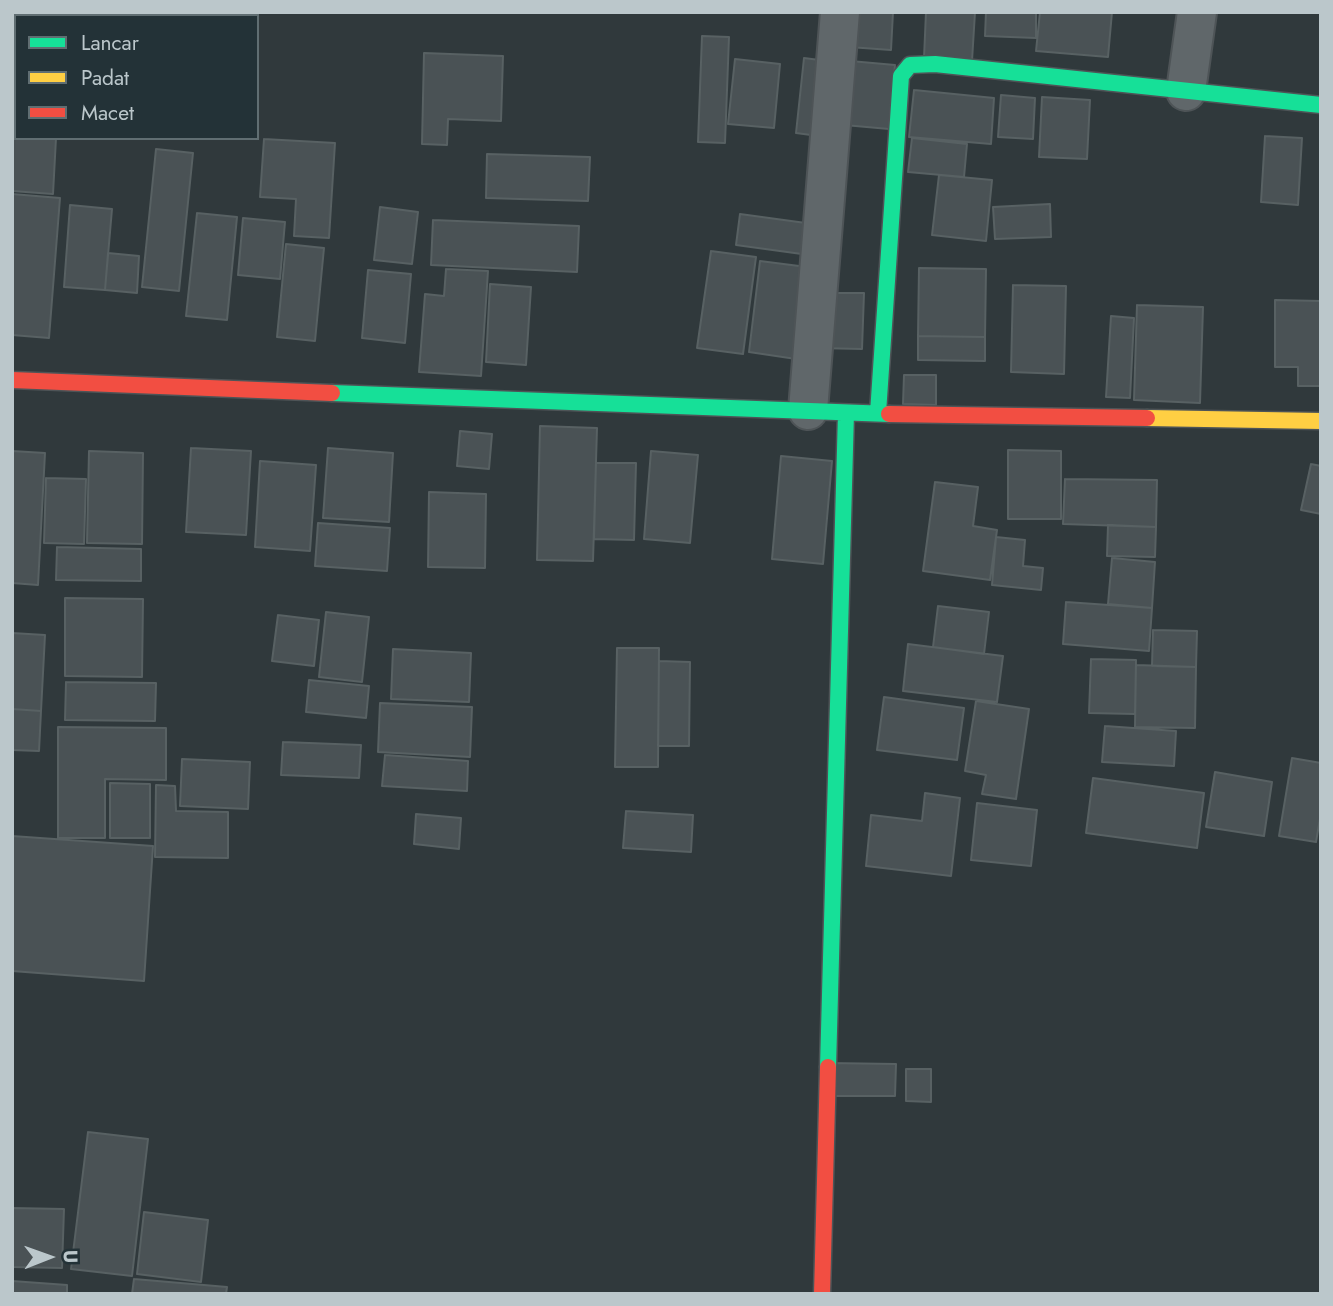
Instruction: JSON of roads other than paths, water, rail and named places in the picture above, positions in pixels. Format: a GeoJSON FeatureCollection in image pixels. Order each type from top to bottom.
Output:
{"type":"FeatureCollection","features":[{"type":"Feature","properties":{"kind":"street"},"geometry":{"type":"LineString","coordinates":[[808,410],[840,12]]}},
{"type":"Feature","properties":{"kind":"street"},"geometry":{"type":"LineString","coordinates":[[1186,91],[1197,12]]}},
{"type":"Feature","properties":{"kind":"street"},"geometry":{"type":"LineString","coordinates":[[878,413],[901,76],[910,65],[935,64],[1321,105]]}},
{"type":"Feature","properties":{"kind":"street"},"geometry":{"type":"LineString","coordinates":[[12,380],[846,413],[1321,421]]}},
{"type":"Feature","properties":{"kind":"street"},"geometry":{"type":"LineString","coordinates":[[822,1294],[846,413]]}}]}
